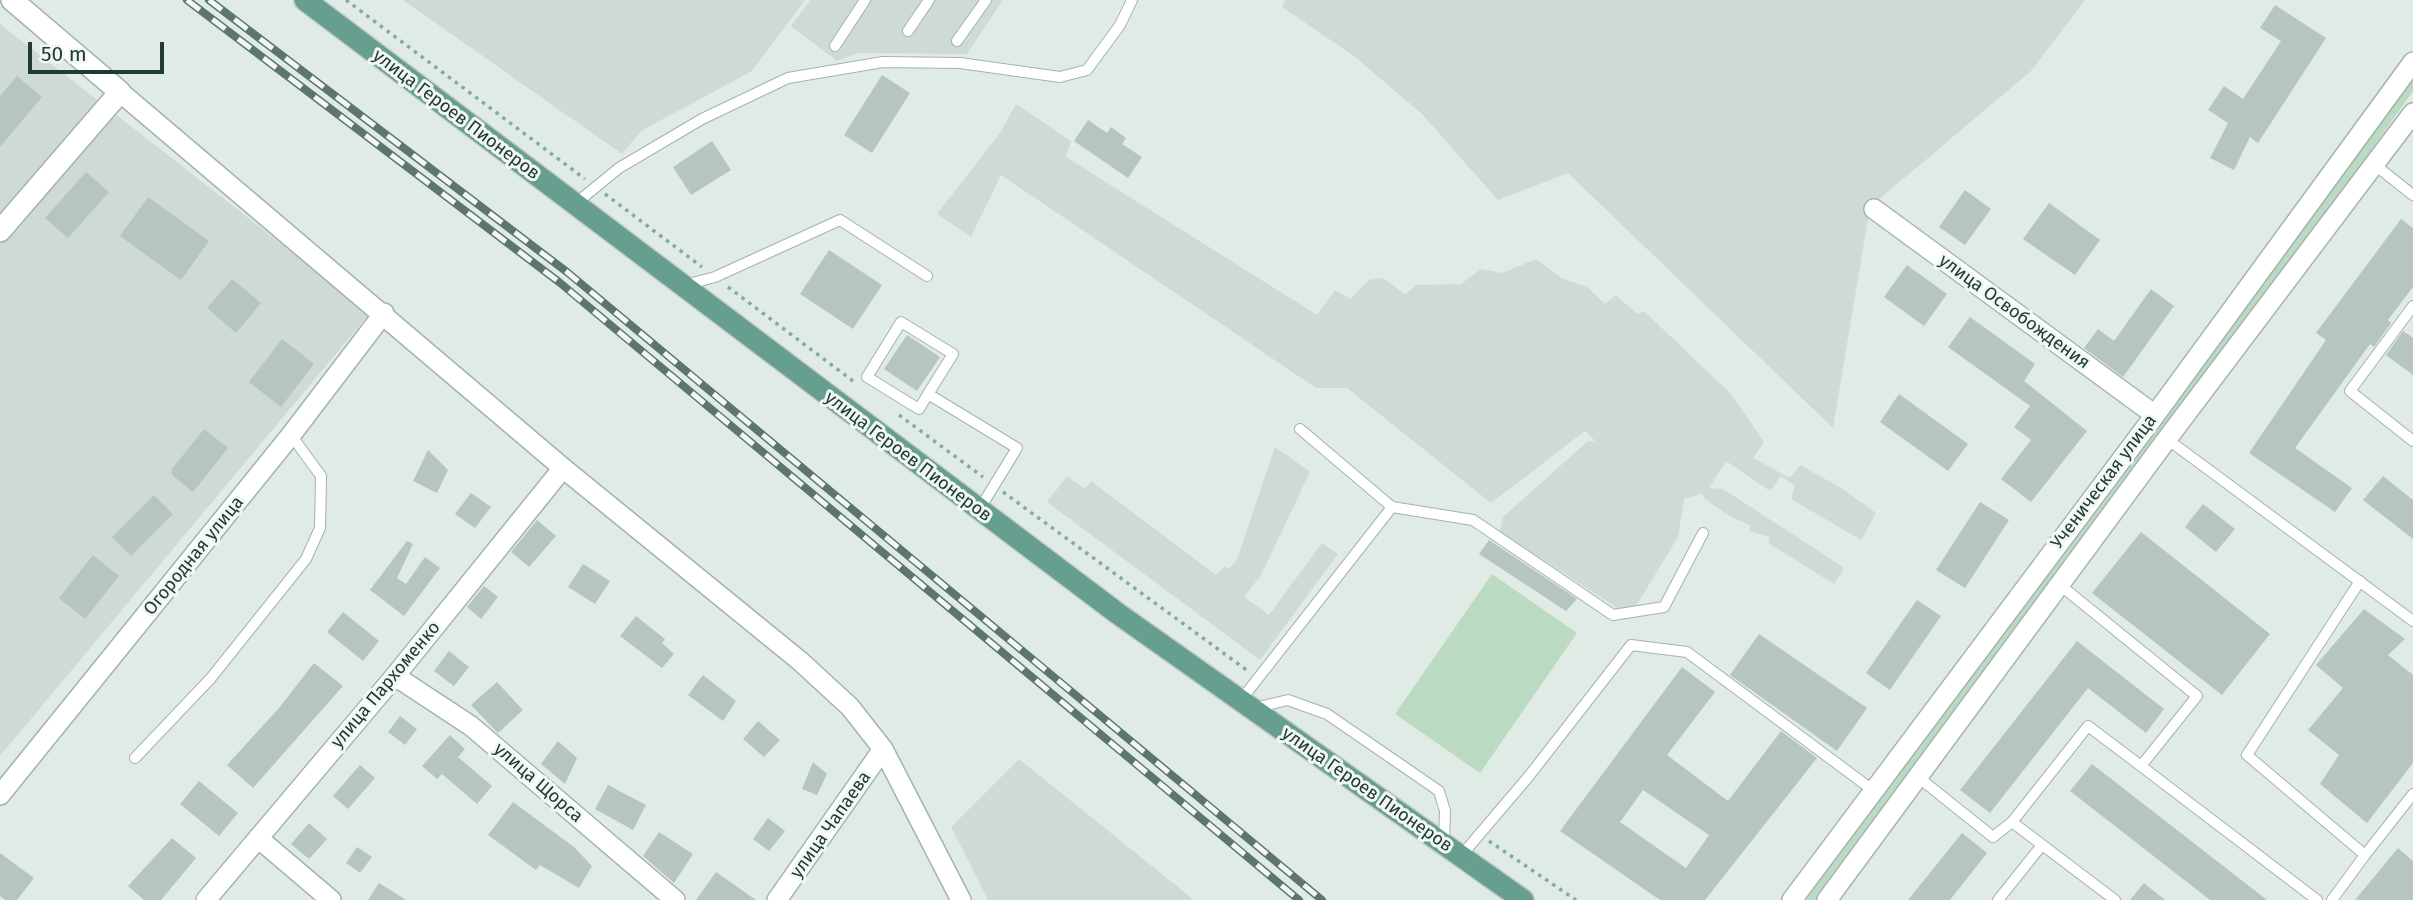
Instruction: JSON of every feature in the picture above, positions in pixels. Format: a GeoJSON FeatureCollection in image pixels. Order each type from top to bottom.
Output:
{"type":"FeatureCollection","features":[{"type":"Feature","properties":{"kind":"main road","name":"улица Героев Пионеров"},"geometry":{"type":"LineString","coordinates":[[304,0],[979,510],[1246,705],[1523,900]]}},
{"type":"Feature","properties":{"kind":"street"},"geometry":{"type":"LineString","coordinates":[[12,0],[384,313],[563,468],[800,661],[850,707],[883,749],[961,900]]}},
{"type":"Feature","properties":{"kind":"street","name":"Ученическая улица"},"geometry":{"type":"LineString","coordinates":[[1792,900],[2155,415],[2413,62]]}},
{"type":"Feature","properties":{"kind":"street"},"geometry":{"type":"LineString","coordinates":[[0,231],[120,92]]}},
{"type":"Feature","properties":{"kind":"street","name":"Ученическая улица"},"geometry":{"type":"LineString","coordinates":[[1827,900],[2167,439],[2413,113]]}},
{"type":"Feature","properties":{"kind":"street","name":"улица Освобождения"},"geometry":{"type":"LineString","coordinates":[[1874,209],[2155,415]]}},
{"type":"Feature","properties":{"kind":"street","name":"Огородная улица"},"geometry":{"type":"LineString","coordinates":[[0,795],[291,435],[384,313]]}},
{"type":"Feature","properties":{"kind":"street","name":"улица Пархоменко"},"geometry":{"type":"LineString","coordinates":[[206,900],[395,676],[563,468]]}},
{"type":"Feature","properties":{"kind":"street","name":"улица Щорса"},"geometry":{"type":"LineString","coordinates":[[395,676],[471,726],[675,900]]}},
{"type":"Feature","properties":{"kind":"street","name":"улица Чапаева"},"geometry":{"type":"LineString","coordinates":[[783,897],[883,749]]}},
{"type":"Feature","properties":{"kind":"street"},"geometry":{"type":"LineString","coordinates":[[258,838],[331,900]]}},
{"type":"Feature","properties":{"kind":"lane"},"geometry":{"type":"LineString","coordinates":[[835,46],[865,0]]}},
{"type":"Feature","properties":{"kind":"lane"},"geometry":{"type":"LineString","coordinates":[[908,31],[929,0]]}},
{"type":"Feature","properties":{"kind":"lane"},"geometry":{"type":"LineString","coordinates":[[957,41],[986,0]]}},
{"type":"Feature","properties":{"kind":"lane"},"geometry":{"type":"LineString","coordinates":[[575,205],[619,168],[702,118],[788,78],[883,62],[960,63],[1060,77],[1087,70],[1120,25],[1132,0]]}},
{"type":"Feature","properties":{"kind":"lane"},"geometry":{"type":"LineString","coordinates":[[2375,165],[2413,195]]}},
{"type":"Feature","properties":{"kind":"lane"},"geometry":{"type":"LineString","coordinates":[[681,286],[715,276],[840,220],[927,276]]}},
{"type":"Feature","properties":{"kind":"lane"},"geometry":{"type":"LineString","coordinates":[[2413,306],[2350,391],[2413,441]]}},
{"type":"Feature","properties":{"kind":"lane"},"geometry":{"type":"LineString","coordinates":[[901,322],[953,354],[928,394],[919,408],[867,376],[901,322]]}},
{"type":"Feature","properties":{"kind":"lane"},"geometry":{"type":"LineString","coordinates":[[928,394],[1017,449],[979,510]]}},
{"type":"Feature","properties":{"kind":"lane"},"geometry":{"type":"LineString","coordinates":[[1300,429],[1392,507],[1473,520],[1613,615],[1664,607],[1703,533]]}},
{"type":"Feature","properties":{"kind":"lane"},"geometry":{"type":"LineString","coordinates":[[135,758],[211,678],[306,559],[320,528],[321,476],[291,435]]}},
{"type":"Feature","properties":{"kind":"lane"},"geometry":{"type":"LineString","coordinates":[[2167,439],[2413,621]]}},
{"type":"Feature","properties":{"kind":"lane"},"geometry":{"type":"LineString","coordinates":[[1246,705],[1258,679],[1392,507]]}},
{"type":"Feature","properties":{"kind":"lane"},"geometry":{"type":"LineString","coordinates":[[2360,581],[2247,755],[2365,855]]}},
{"type":"Feature","properties":{"kind":"lane"},"geometry":{"type":"LineString","coordinates":[[2060,584],[2197,696],[2141,766]]}},
{"type":"Feature","properties":{"kind":"lane"},"geometry":{"type":"LineString","coordinates":[[1246,705],[1288,700],[1327,713],[1439,791],[1452,850],[1478,834],[1529,776],[1631,645],[1687,652],[1874,791]]}},
{"type":"Feature","properties":{"kind":"lane"},"geometry":{"type":"LineString","coordinates":[[1918,777],[1993,837],[2012,822],[2088,726],[2316,900]]}},
{"type":"Feature","properties":{"kind":"lane"},"geometry":{"type":"LineString","coordinates":[[2332,900],[2413,794]]}},
{"type":"Feature","properties":{"kind":"lane"},"geometry":{"type":"LineString","coordinates":[[2012,822],[2115,900]]}},
{"type":"Feature","properties":{"kind":"lane"},"geometry":{"type":"LineString","coordinates":[[1998,900],[2042,845]]}},
{"type":"Feature","properties":{"kind":"path"},"geometry":{"type":"LineString","coordinates":[[346,0],[856,383]]}},
{"type":"Feature","properties":{"kind":"path"},"geometry":{"type":"LineString","coordinates":[[888,407],[1258,679]]}},
{"type":"Feature","properties":{"kind":"path"},"geometry":{"type":"LineString","coordinates":[[1478,834],[1576,900]]}},
{"type":"Feature","properties":{"kind":"shaded area"},"geometry":{"type":"Polygon","coordinates":[[[403,0],[805,0],[752,71],[641,131],[622,154],[403,0]]]}},
{"type":"Feature","properties":{"kind":"shaded area"},"geometry":{"type":"Polygon","coordinates":[[[810,0],[1003,0],[967,54],[858,53],[837,61],[791,26],[810,0]]]}},
{"type":"Feature","properties":{"kind":"shaded area"},"geometry":{"type":"Polygon","coordinates":[[[1285,0],[2085,0],[2031,71],[1870,207],[1833,428],[1568,173],[1498,200],[1421,113],[1354,56],[1282,7],[1285,0]]]}},
{"type":"Feature","properties":{"kind":"shaded area"},"geometry":{"type":"Polygon","coordinates":[[[0,24],[370,313],[0,756],[0,24]]]}},
{"type":"Feature","properties":{"kind":"shaded area"},"geometry":{"type":"Polygon","coordinates":[[[1016,104],[1071,141],[1066,157],[1317,315],[1335,290],[1351,299],[1369,280],[1383,278],[1405,294],[1417,285],[1461,284],[1481,269],[1502,273],[1536,259],[1561,278],[1587,287],[1605,304],[1616,295],[1637,314],[1644,311],[1732,395],[1764,442],[1753,458],[1790,478],[1800,465],[1841,488],[1876,513],[1861,540],[1791,499],[1795,486],[1781,476],[1770,491],[1726,461],[1709,488],[1723,489],[1843,567],[1843,571],[1834,584],[1768,543],[1770,537],[1749,531],[1751,526],[1726,514],[1703,497],[1703,493],[1684,499],[1678,537],[1630,616],[1500,532],[1503,517],[1588,441],[1595,441],[1585,431],[1491,503],[1347,388],[1316,388],[1001,175],[971,237],[937,214],[1000,133],[1016,104]]]}},
{"type":"Feature","properties":{"kind":"shaded area"},"geometry":{"type":"Polygon","coordinates":[[[1275,447],[1310,472],[1261,575],[1244,597],[1269,615],[1322,543],[1338,554],[1260,660],[1047,502],[1067,476],[1085,489],[1091,481],[1216,575],[1225,566],[1229,569],[1237,559],[1275,447]]]}},
{"type":"Feature","properties":{"kind":"shaded area"},"geometry":{"type":"Polygon","coordinates":[[[1019,759],[1194,900],[988,900],[951,827],[1019,759]]]}},
{"type":"Feature","properties":{"kind":"green space"},"geometry":{"type":"Polygon","coordinates":[[[2413,78],[2413,91],[2167,439],[1816,900],[1806,900],[2413,78]]]}},
{"type":"Feature","properties":{"kind":"green space"},"geometry":{"type":"Polygon","coordinates":[[[1492,574],[1577,633],[1480,773],[1395,714],[1492,574]]]}},
{"type":"Feature","properties":{"kind":"building"},"geometry":{"type":"Polygon","coordinates":[[[2275,5],[2326,38],[2258,143],[2250,137],[2234,170],[2210,158],[2228,123],[2208,110],[2224,86],[2243,99],[2281,41],[2260,28],[2275,5]]]}},
{"type":"Feature","properties":{"kind":"building"},"geometry":{"type":"Polygon","coordinates":[[[882,75],[910,93],[872,153],[844,135],[882,75]]]}},
{"type":"Feature","properties":{"kind":"building"},"geometry":{"type":"Polygon","coordinates":[[[17,76],[42,97],[0,147],[0,96],[17,76]]]}},
{"type":"Feature","properties":{"kind":"building"},"geometry":{"type":"Polygon","coordinates":[[[1088,120],[1107,133],[1111,127],[1126,138],[1122,144],[1142,157],[1128,178],[1074,141],[1088,120]]]}},
{"type":"Feature","properties":{"kind":"building"},"geometry":{"type":"Polygon","coordinates":[[[712,141],[731,170],[691,195],[673,167],[712,141]]]}},
{"type":"Feature","properties":{"kind":"building"},"geometry":{"type":"Polygon","coordinates":[[[86,172],[109,192],[68,238],[45,218],[86,172]]]}},
{"type":"Feature","properties":{"kind":"building"},"geometry":{"type":"Polygon","coordinates":[[[1965,190],[1991,209],[1965,245],[1939,227],[1965,190]]]}},
{"type":"Feature","properties":{"kind":"building"},"geometry":{"type":"Polygon","coordinates":[[[148,197],[209,241],[181,280],[120,236],[148,197]]]}},
{"type":"Feature","properties":{"kind":"building"},"geometry":{"type":"Polygon","coordinates":[[[2049,203],[2100,240],[2075,275],[2023,239],[2049,203]]]}},
{"type":"Feature","properties":{"kind":"building"},"geometry":{"type":"Polygon","coordinates":[[[2401,219],[2413,228],[2413,287],[2388,320],[2391,323],[2374,347],[2370,344],[2295,448],[2352,488],[2335,512],[2249,453],[2326,340],[2316,333],[2401,219]]]}},
{"type":"Feature","properties":{"kind":"building"},"geometry":{"type":"Polygon","coordinates":[[[829,250],[882,285],[853,329],[800,294],[829,250]]]}},
{"type":"Feature","properties":{"kind":"building"},"geometry":{"type":"Polygon","coordinates":[[[1907,265],[1947,294],[1924,326],[1884,297],[1907,265]]]}},
{"type":"Feature","properties":{"kind":"building"},"geometry":{"type":"Polygon","coordinates":[[[232,279],[261,303],[236,333],[207,308],[232,279]]]}},
{"type":"Feature","properties":{"kind":"building"},"geometry":{"type":"Polygon","coordinates":[[[2151,289],[2174,306],[2123,377],[2084,348],[2098,329],[2114,341],[2151,289]]]}},
{"type":"Feature","properties":{"kind":"building"},"geometry":{"type":"Polygon","coordinates":[[[1970,317],[2035,364],[2024,381],[2087,431],[2031,502],[2001,479],[2031,440],[2014,427],[2030,406],[1948,347],[1970,317]]]}},
{"type":"Feature","properties":{"kind":"building"},"geometry":{"type":"Polygon","coordinates":[[[2403,331],[2413,338],[2413,375],[2386,355],[2403,331]]]}},
{"type":"Feature","properties":{"kind":"building"},"geometry":{"type":"Polygon","coordinates":[[[907,335],[940,357],[917,391],[884,369],[907,335]]]}},
{"type":"Feature","properties":{"kind":"building"},"geometry":{"type":"Polygon","coordinates":[[[282,339],[314,364],[281,407],[249,382],[282,339]]]}},
{"type":"Feature","properties":{"kind":"building"},"geometry":{"type":"Polygon","coordinates":[[[1899,394],[1968,444],[1948,471],[1880,422],[1899,394]]]}},
{"type":"Feature","properties":{"kind":"building"},"geometry":{"type":"Polygon","coordinates":[[[204,429],[228,448],[193,492],[172,475],[172,469],[204,429]]]}},
{"type":"Feature","properties":{"kind":"building"},"geometry":{"type":"Polygon","coordinates":[[[428,450],[448,470],[437,493],[413,481],[428,450]]]}},
{"type":"Feature","properties":{"kind":"building"},"geometry":{"type":"Polygon","coordinates":[[[2383,476],[2413,500],[2413,539],[2363,500],[2383,476]]]}},
{"type":"Feature","properties":{"kind":"building"},"geometry":{"type":"Polygon","coordinates":[[[471,493],[491,507],[475,528],[455,514],[471,493]]]}},
{"type":"Feature","properties":{"kind":"building"},"geometry":{"type":"Polygon","coordinates":[[[154,495],[173,514],[131,556],[112,537],[154,495]]]}},
{"type":"Feature","properties":{"kind":"building"},"geometry":{"type":"Polygon","coordinates":[[[1980,502],[2009,520],[1965,588],[1936,570],[1980,502]]]}},
{"type":"Feature","properties":{"kind":"building"},"geometry":{"type":"Polygon","coordinates":[[[2203,504],[2235,529],[2216,552],[2185,527],[2203,504]]]}},
{"type":"Feature","properties":{"kind":"building"},"geometry":{"type":"Polygon","coordinates":[[[537,520],[556,536],[529,567],[511,552],[537,520]]]}},
{"type":"Feature","properties":{"kind":"building"},"geometry":{"type":"Polygon","coordinates":[[[2141,532],[2270,634],[2222,695],[2092,593],[2141,532]]]}},
{"type":"Feature","properties":{"kind":"building"},"geometry":{"type":"Polygon","coordinates":[[[1489,540],[1577,599],[1566,611],[1479,554],[1489,540]]]}},
{"type":"Feature","properties":{"kind":"building"},"geometry":{"type":"Polygon","coordinates":[[[407,541],[413,544],[397,578],[406,584],[425,557],[440,568],[404,616],[370,590],[407,541]]]}},
{"type":"Feature","properties":{"kind":"building"},"geometry":{"type":"Polygon","coordinates":[[[93,555],[119,576],[85,619],[59,598],[93,555]]]}},
{"type":"Feature","properties":{"kind":"building"},"geometry":{"type":"Polygon","coordinates":[[[583,564],[610,581],[595,604],[568,587],[583,564]]]}},
{"type":"Feature","properties":{"kind":"building"},"geometry":{"type":"Polygon","coordinates":[[[484,586],[498,597],[481,619],[467,607],[484,586]]]}},
{"type":"Feature","properties":{"kind":"building"},"geometry":{"type":"Polygon","coordinates":[[[1917,600],[1941,616],[1890,690],[1866,673],[1917,600]]]}},
{"type":"Feature","properties":{"kind":"building"},"geometry":{"type":"Polygon","coordinates":[[[2364,609],[2405,639],[2388,655],[2413,675],[2413,763],[2367,823],[2320,784],[2339,755],[2308,730],[2343,688],[2316,665],[2364,609]]]}},
{"type":"Feature","properties":{"kind":"building"},"geometry":{"type":"Polygon","coordinates":[[[343,612],[379,641],[363,661],[327,632],[343,612]]]}},
{"type":"Feature","properties":{"kind":"building"},"geometry":{"type":"Polygon","coordinates":[[[636,616],[665,639],[662,643],[674,654],[662,668],[620,636],[636,616]]]}},
{"type":"Feature","properties":{"kind":"building"},"geometry":{"type":"Polygon","coordinates":[[[1759,634],[1867,708],[1837,751],[1730,675],[1759,634]]]}},
{"type":"Feature","properties":{"kind":"building"},"geometry":{"type":"Polygon","coordinates":[[[2077,641],[2164,709],[2146,733],[2088,688],[1990,813],[1960,790],[2077,641]]]}},
{"type":"Feature","properties":{"kind":"building"},"geometry":{"type":"Polygon","coordinates":[[[449,651],[469,667],[454,686],[434,671],[449,651]]]}},
{"type":"Feature","properties":{"kind":"building"},"geometry":{"type":"Polygon","coordinates":[[[314,663],[343,686],[253,788],[227,765],[279,708],[314,663]]]}},
{"type":"Feature","properties":{"kind":"building"},"geometry":{"type":"Polygon","coordinates":[[[1682,667],[1715,692],[1667,755],[1728,801],[1781,731],[1817,758],[1705,900],[1660,900],[1560,831],[1682,667]],[[1643,790],[1620,822],[1686,868],[1709,835],[1643,790]]]}},
{"type":"Feature","properties":{"kind":"building"},"geometry":{"type":"Polygon","coordinates":[[[703,675],[736,701],[723,721],[688,695],[703,675]]]}},
{"type":"Feature","properties":{"kind":"building"},"geometry":{"type":"Polygon","coordinates":[[[497,682],[523,710],[498,733],[471,705],[497,682]]]}},
{"type":"Feature","properties":{"kind":"building"},"geometry":{"type":"Polygon","coordinates":[[[400,716],[417,729],[405,745],[388,732],[400,716]]]}},
{"type":"Feature","properties":{"kind":"building"},"geometry":{"type":"Polygon","coordinates":[[[758,721],[780,740],[764,757],[743,739],[758,721]]]}},
{"type":"Feature","properties":{"kind":"building"},"geometry":{"type":"Polygon","coordinates":[[[450,735],[465,749],[458,757],[492,786],[477,804],[442,774],[437,779],[422,766],[450,735]]]}},
{"type":"Feature","properties":{"kind":"building"},"geometry":{"type":"Polygon","coordinates":[[[558,741],[577,758],[565,784],[541,764],[558,741]]]}},
{"type":"Feature","properties":{"kind":"building"},"geometry":{"type":"Polygon","coordinates":[[[813,762],[827,774],[817,795],[802,789],[813,762]]]}},
{"type":"Feature","properties":{"kind":"building"},"geometry":{"type":"Polygon","coordinates":[[[2092,764],[2267,900],[2210,900],[2070,791],[2092,764]]]}},
{"type":"Feature","properties":{"kind":"building"},"geometry":{"type":"Polygon","coordinates":[[[360,765],[375,778],[348,809],[333,796],[360,765]]]}},
{"type":"Feature","properties":{"kind":"building"},"geometry":{"type":"Polygon","coordinates":[[[199,781],[238,813],[219,836],[180,804],[199,781]]]}},
{"type":"Feature","properties":{"kind":"building"},"geometry":{"type":"Polygon","coordinates":[[[608,785],[646,805],[633,830],[595,809],[608,785]]]}},
{"type":"Feature","properties":{"kind":"building"},"geometry":{"type":"Polygon","coordinates":[[[513,802],[574,847],[592,866],[579,888],[540,865],[536,870],[488,835],[513,802]]]}},
{"type":"Feature","properties":{"kind":"building"},"geometry":{"type":"Polygon","coordinates":[[[768,818],[785,831],[769,851],[753,839],[768,818]]]}},
{"type":"Feature","properties":{"kind":"building"},"geometry":{"type":"Polygon","coordinates":[[[309,823],[327,839],[309,859],[291,844],[309,823]]]}},
{"type":"Feature","properties":{"kind":"building"},"geometry":{"type":"Polygon","coordinates":[[[659,832],[693,854],[674,883],[643,856],[659,832]]]}},
{"type":"Feature","properties":{"kind":"building"},"geometry":{"type":"Polygon","coordinates":[[[1962,833],[1987,853],[1950,900],[1908,900],[1962,833]]]}},
{"type":"Feature","properties":{"kind":"building"},"geometry":{"type":"Polygon","coordinates":[[[172,838],[196,858],[161,900],[144,900],[128,886],[172,838]]]}},
{"type":"Feature","properties":{"kind":"building"},"geometry":{"type":"Polygon","coordinates":[[[357,847],[372,857],[360,873],[346,863],[357,847]]]}},
{"type":"Feature","properties":{"kind":"building"},"geometry":{"type":"Polygon","coordinates":[[[2398,848],[2413,861],[2413,900],[2355,900],[2398,848]]]}},
{"type":"Feature","properties":{"kind":"building"},"geometry":{"type":"Polygon","coordinates":[[[0,853],[34,878],[17,900],[5,900],[0,896],[0,853]]]}},
{"type":"Feature","properties":{"kind":"building"},"geometry":{"type":"Polygon","coordinates":[[[716,872],[756,900],[696,900],[716,872]]]}},
{"type":"Feature","properties":{"kind":"building"},"geometry":{"type":"Polygon","coordinates":[[[379,883],[406,900],[368,900],[379,883]]]}},
{"type":"Feature","properties":{"kind":"building"},"geometry":{"type":"Polygon","coordinates":[[[2144,883],[2165,900],[2130,900],[2144,883]]]}},
{"type":"Feature","properties":{"kind":"railway"},"geometry":{"type":"LineString","coordinates":[[187,0],[559,282],[1299,900]]}},
{"type":"Feature","properties":{"kind":"railway"},"geometry":{"type":"LineString","coordinates":[[209,0],[567,272],[1322,900]]}}]}
